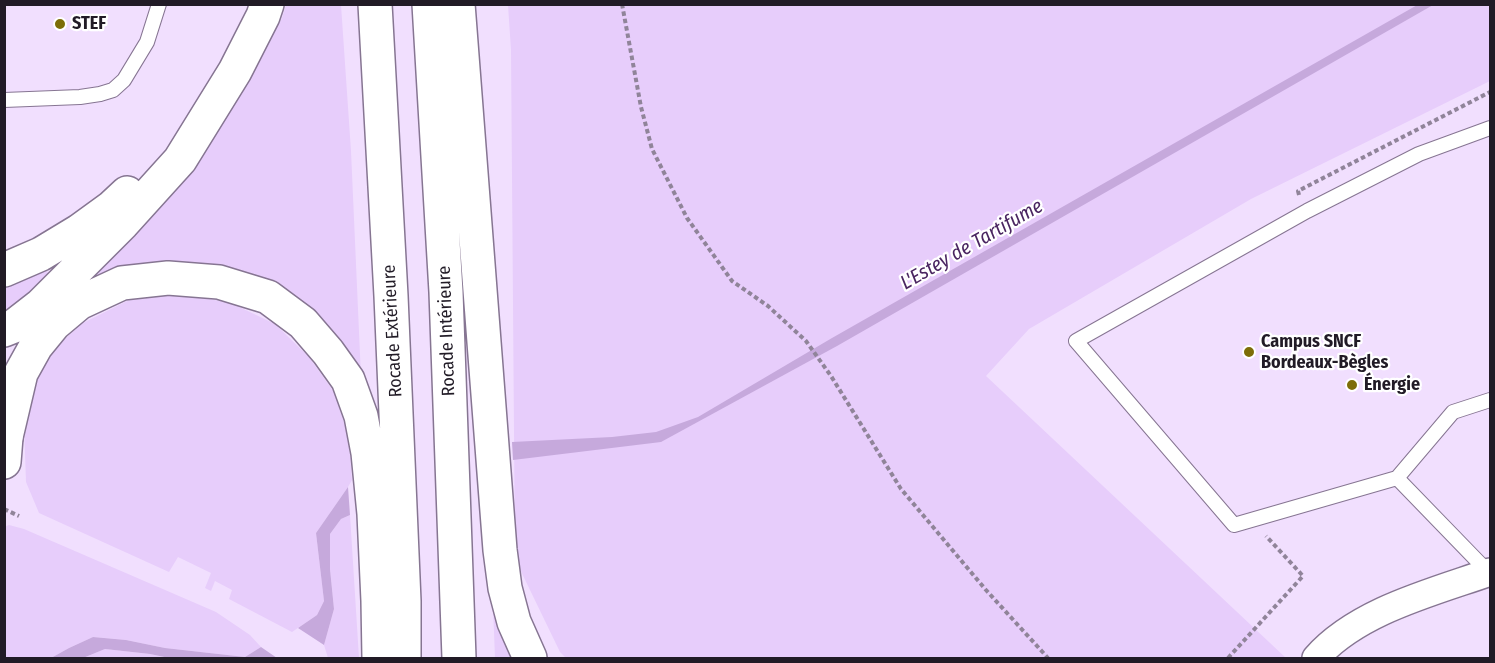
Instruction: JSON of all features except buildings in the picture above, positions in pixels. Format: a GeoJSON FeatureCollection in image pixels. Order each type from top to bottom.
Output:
{"type":"FeatureCollection","features":[{"type":"Feature","properties":{"kind":"highway"},"geometry":{"type":"LineString","coordinates":[[4,330],[14,326],[41,305],[123,223],[180,160],[235,71],[267,4]]}},
{"type":"Feature","properties":{"kind":"highway","name":"Rocade Extérieure"},"geometry":{"type":"LineString","coordinates":[[375,4],[393,320],[404,601],[404,658]]}},
{"type":"Feature","properties":{"kind":"highway","name":"Rocade Intérieure"},"geometry":{"type":"LineString","coordinates":[[429,4],[446,292],[459,658]]}},
{"type":"Feature","properties":{"kind":"highway"},"geometry":{"type":"LineString","coordinates":[[458,4],[500,550],[505,588],[514,622],[530,658]]}},
{"type":"Feature","properties":{"kind":"highway"},"geometry":{"type":"LineString","coordinates":[[4,270],[41,254],[112,207],[204,119]]}},
{"type":"Feature","properties":{"kind":"highway"},"geometry":{"type":"LineString","coordinates":[[5,444],[21,373],[36,346],[54,324],[80,303],[122,283],[168,278],[219,282],[268,297],[303,323],[328,352],[348,380],[361,416],[368,453],[374,514],[379,658]]}},
{"type":"Feature","properties":{"kind":"street"},"geometry":{"type":"LineString","coordinates":[[1316,658],[1326,647],[1365,620],[1410,600],[1490,573]]}},
{"type":"Feature","properties":{"kind":"lane"},"geometry":{"type":"LineString","coordinates":[[4,100],[80,97],[113,90],[124,80],[147,42],[159,4]]}},
{"type":"Feature","properties":{"kind":"lane"},"geometry":{"type":"LineString","coordinates":[[1491,128],[1419,154],[1307,211],[1076,341],[1234,525],[1397,478],[1453,412],[1491,400]]}},
{"type":"Feature","properties":{"kind":"lane"},"geometry":{"type":"LineString","coordinates":[[1397,478],[1490,573]]}},
{"type":"Feature","properties":{"kind":"path"},"geometry":{"type":"LineString","coordinates":[[622,4],[641,108],[652,148],[687,218],[732,281],[768,306],[806,341],[831,376],[901,489],[986,590],[1048,658]]}},
{"type":"Feature","properties":{"kind":"path"},"geometry":{"type":"LineString","coordinates":[[1307,211],[1298,191],[1491,92]]}},
{"type":"Feature","properties":{"kind":"path"},"geometry":{"type":"LineString","coordinates":[[4,509],[19,516]]}},
{"type":"Feature","properties":{"kind":"path"},"geometry":{"type":"LineString","coordinates":[[1228,658],[1303,576],[1263,532]]}},
{"type":"Feature","properties":{"kind":"shaded area"},"geometry":{"type":"Polygon","coordinates":[[[1419,4],[1433,5],[837,346],[661,442],[513,460],[512,442],[612,437],[656,432],[698,417],[832,338],[1419,4]]]}},
{"type":"Feature","properties":{"kind":"shaded area"},"geometry":{"type":"Polygon","coordinates":[[[286,5],[341,5],[351,151],[361,377],[249,277],[56,304],[145,217],[222,126],[282,18],[286,5]]]}},
{"type":"Feature","properties":{"kind":"shaded area"},"geometry":{"type":"Polygon","coordinates":[[[508,5],[1490,5],[1490,81],[1251,199],[1029,329],[986,376],[1286,658],[566,658],[560,652],[515,559],[511,50],[508,5]]]}},
{"type":"Feature","properties":{"kind":"shaded area"},"geometry":{"type":"Polygon","coordinates":[[[45,267],[48,273],[46,283],[5,322],[5,284],[45,267]]]}},
{"type":"Feature","properties":{"kind":"shaded area"},"geometry":{"type":"Polygon","coordinates":[[[181,294],[231,303],[275,324],[309,357],[334,392],[345,426],[352,480],[316,533],[324,601],[317,615],[292,632],[229,599],[232,590],[215,581],[211,591],[205,588],[211,573],[178,557],[169,572],[39,513],[26,482],[24,424],[34,379],[50,353],[81,324],[129,300],[181,294]]]}},
{"type":"Feature","properties":{"kind":"shaded area"},"geometry":{"type":"Polygon","coordinates":[[[348,487],[350,515],[341,519],[330,534],[330,569],[334,609],[324,645],[298,628],[317,615],[324,601],[316,533],[348,487]]]}},
{"type":"Feature","properties":{"kind":"shaded area"},"geometry":{"type":"Polygon","coordinates":[[[350,515],[359,658],[328,658],[324,645],[334,609],[330,569],[330,534],[341,519],[350,515]]]}},
{"type":"Feature","properties":{"kind":"shaded area"},"geometry":{"type":"Polygon","coordinates":[[[9,525],[24,529],[216,612],[250,635],[261,647],[245,657],[93,637],[51,658],[5,658],[4,527],[9,525]]]}},
{"type":"Feature","properties":{"kind":"shaded area"},"geometry":{"type":"Polygon","coordinates":[[[492,581],[514,658],[495,658],[492,581]]]}},
{"type":"Feature","properties":{"kind":"shaded area"},"geometry":{"type":"Polygon","coordinates":[[[93,637],[245,657],[261,647],[277,658],[169,658],[105,649],[83,658],[51,658],[93,637]]]}},
{"type":"Feature","properties":{"kind":"shaded area"},"geometry":{"type":"Polygon","coordinates":[[[105,649],[150,654],[169,658],[83,658],[105,649]]]}},
{"type":"Feature","properties":{"kind":"place","name":"STEF"},"geometry":{"type":"Point","coordinates":[60,24]}},
{"type":"Feature","properties":{"kind":"place","name":"Campus SNCF Bordeaux-Bègles"},"geometry":{"type":"Point","coordinates":[1249,352]}},
{"type":"Feature","properties":{"kind":"place","name":"Énergie"},"geometry":{"type":"Point","coordinates":[1352,385]}},
{"type":"Feature","properties":{"kind":"water label","name":"L'Estey de Tartifume"},"geometry":{"type":"Point","coordinates":[972,245]}}]}
